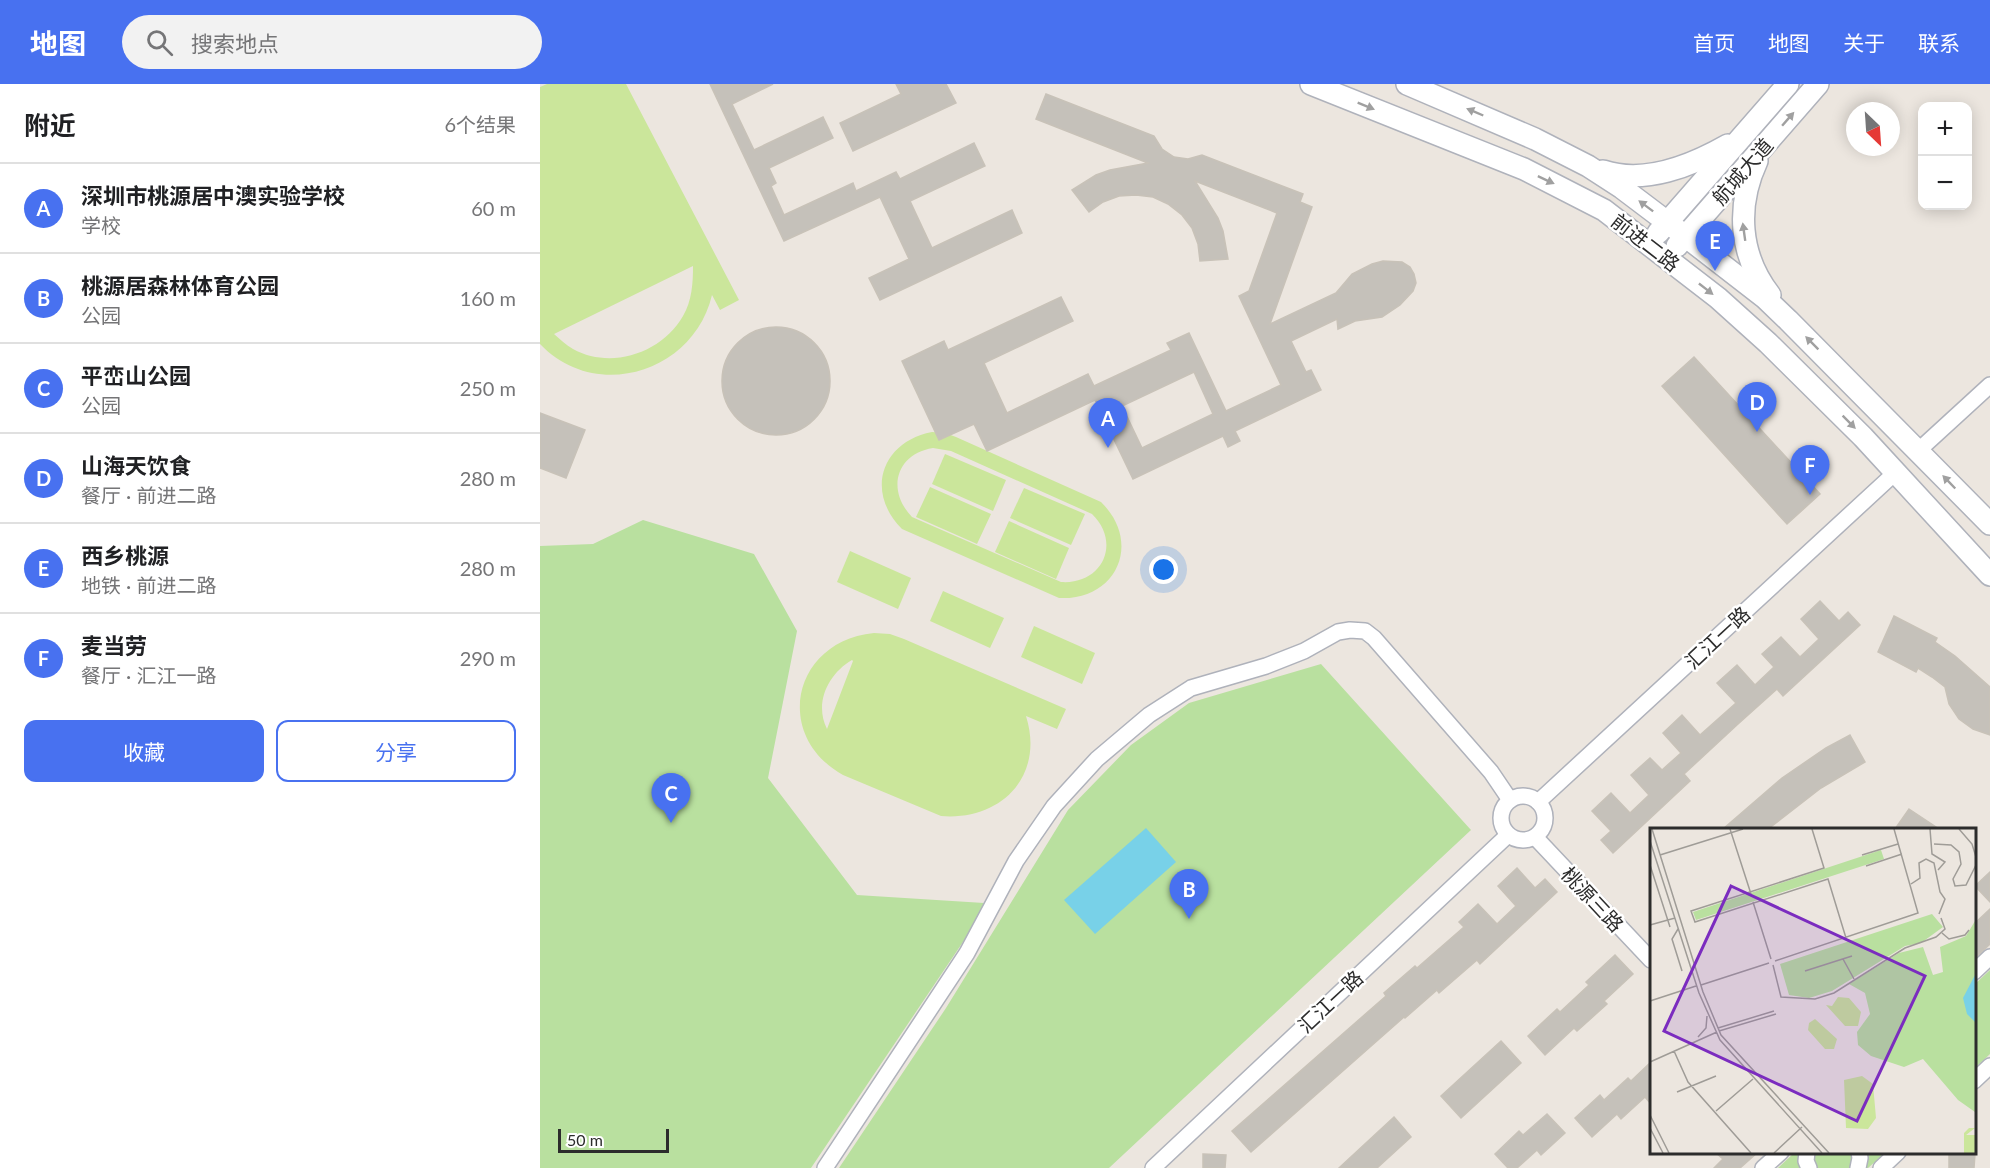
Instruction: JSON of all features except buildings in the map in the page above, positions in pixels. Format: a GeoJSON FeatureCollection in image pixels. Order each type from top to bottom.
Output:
{"type":"FeatureCollection","features":[{"type":"Feature","properties":{"kind":"main road","name":"前进二路"},"geometry":{"type":"LineString","coordinates":[[1311,84],[1524,169],[1604,210],[1718,298],[1768,343],[1896,472],[1990,575]]}},
{"type":"Feature","properties":{"kind":"main road","name":"前进二路"},"geometry":{"type":"LineString","coordinates":[[1407,84],[1535,139],[1588,166],[1622,188],[1765,298],[1919,450],[1990,524]]}},
{"type":"Feature","properties":{"kind":"main road","name":"航城大道"},"geometry":{"type":"LineString","coordinates":[[1649,243],[1788,84]]}},
{"type":"Feature","properties":{"kind":"main road","name":"航城大道"},"geometry":{"type":"LineString","coordinates":[[1666,258],[1818,84]]}},
{"type":"Feature","properties":{"kind":"main road"},"geometry":{"type":"LineString","coordinates":[[1588,166],[1615,175],[1639,176],[1662,172],[1709,156],[1747,130]]}},
{"type":"Feature","properties":{"kind":"main road"},"geometry":{"type":"LineString","coordinates":[[1765,146],[1750,175],[1744,198],[1742,222],[1753,268],[1788,320]]}},
{"type":"Feature","properties":{"kind":"street"},"geometry":{"type":"LineString","coordinates":[[1919,450],[1990,385]]}},
{"type":"Feature","properties":{"kind":"street","name":"汇江一路"},"geometry":{"type":"LineString","coordinates":[[1539,802],[1896,472]]}},
{"type":"Feature","properties":{"kind":"street"},"geometry":{"type":"LineString","coordinates":[[825,1168],[967,953],[1016,861],[1054,806],[1106,752],[1149,715],[1191,688],[1266,666],[1304,651],[1338,632],[1365,631],[1374,638],[1491,772],[1510,800]]}},
{"type":"Feature","properties":{"kind":"street"},"geometry":{"type":"LineString","coordinates":[[1528,796],[1539,802],[1545,813],[1545,820],[1544,827],[1535,837],[1521,841],[1503,830],[1500,817],[1505,804],[1510,800],[1515,797],[1528,796]]}},
{"type":"Feature","properties":{"kind":"street","name":"汇江一路"},"geometry":{"type":"LineString","coordinates":[[1153,1168],[1508,835]]}},
{"type":"Feature","properties":{"kind":"street","name":"桃源三路"},"geometry":{"type":"LineString","coordinates":[[1535,837],[1650,959]]}},
{"type":"Feature","properties":{"kind":"street"},"geometry":{"type":"LineString","coordinates":[[1975,971],[1990,957]]}},
{"type":"Feature","properties":{"kind":"street"},"geometry":{"type":"LineString","coordinates":[[1975,1081],[1990,1066]]}},
{"type":"Feature","properties":{"kind":"street"},"geometry":{"type":"LineString","coordinates":[[1764,1168],[1780,1153]]}},
{"type":"Feature","properties":{"kind":"street"},"geometry":{"type":"LineString","coordinates":[[1807,1153],[1806,1161],[1809,1168]]}},
{"type":"Feature","properties":{"kind":"street"},"geometry":{"type":"LineString","coordinates":[[1857,1168],[1859,1153]]}},
{"type":"Feature","properties":{"kind":"street"},"geometry":{"type":"LineString","coordinates":[[1881,1168],[1897,1153]]}},
{"type":"Feature","properties":{"kind":"green space"},"geometry":{"type":"Polygon","coordinates":[[[547,84],[626,84],[739,300],[720,310],[712,295],[702,322],[685,343],[664,360],[640,370],[614,375],[588,372],[563,362],[540,344],[540,87],[547,84]],[[693,266],[554,334],[573,349],[603,358],[619,358],[649,348],[674,329],[683,316],[690,298],[693,266]]]}},
{"type":"Feature","properties":{"kind":"green space"},"geometry":{"type":"Polygon","coordinates":[[[932,432],[945,433],[1101,502],[1114,518],[1120,535],[1121,551],[1117,566],[1108,580],[1096,590],[1079,596],[1059,598],[902,529],[891,515],[884,500],[882,485],[884,470],[890,457],[901,446],[932,432]],[[933,448],[920,452],[903,465],[897,485],[904,507],[912,517],[1061,582],[1087,577],[1097,569],[1103,560],[1106,537],[1101,525],[1092,514],[951,451],[933,448]]]}},
{"type":"Feature","properties":{"kind":"green space"},"geometry":{"type":"Polygon","coordinates":[[[945,454],[1006,480],[993,511],[932,484],[945,454]]]}},
{"type":"Feature","properties":{"kind":"green space"},"geometry":{"type":"Polygon","coordinates":[[[930,487],[991,514],[977,544],[916,517],[930,487]]]}},
{"type":"Feature","properties":{"kind":"green space"},"geometry":{"type":"Polygon","coordinates":[[[1024,488],[1085,514],[1071,545],[1010,518],[1024,488]]]}},
{"type":"Feature","properties":{"kind":"green space"},"geometry":{"type":"Polygon","coordinates":[[[643,520],[754,554],[797,631],[768,778],[857,895],[984,903],[971,930],[811,1168],[540,1168],[540,546],[593,544],[643,520]]]}},
{"type":"Feature","properties":{"kind":"green space"},"geometry":{"type":"Polygon","coordinates":[[[1009,521],[1069,548],[1056,579],[995,552],[1009,521]]]}},
{"type":"Feature","properties":{"kind":"green space"},"geometry":{"type":"Polygon","coordinates":[[[850,551],[911,578],[898,609],[837,582],[850,551]]]}},
{"type":"Feature","properties":{"kind":"green space"},"geometry":{"type":"Polygon","coordinates":[[[943,591],[1004,618],[990,648],[930,621],[943,591]]]}},
{"type":"Feature","properties":{"kind":"green space"},"geometry":{"type":"Polygon","coordinates":[[[1034,626],[1095,653],[1082,684],[1021,657],[1034,626]]]}},
{"type":"Feature","properties":{"kind":"green space"},"geometry":{"type":"Polygon","coordinates":[[[874,633],[890,634],[1066,709],[1057,729],[1026,716],[1030,738],[1029,758],[1023,775],[1013,790],[999,802],[982,811],[963,816],[941,816],[843,775],[821,758],[806,737],[800,715],[802,692],[810,671],[825,653],[846,640],[874,633]],[[853,661],[836,673],[826,690],[822,709],[827,729],[853,661]]]}},
{"type":"Feature","properties":{"kind":"green space"},"geometry":{"type":"Polygon","coordinates":[[[1321,664],[1471,830],[1109,1168],[839,1168],[946,1008],[1068,810],[1131,745],[1189,703],[1321,664]]]}},
{"type":"Feature","properties":{"kind":"green space"},"geometry":{"type":"Polygon","coordinates":[[[1990,970],[1990,1054],[1975,1068],[1975,984],[1990,970]]]}},
{"type":"Feature","properties":{"kind":"green space"},"geometry":{"type":"Polygon","coordinates":[[[1794,1153],[1885,1153],[1868,1168],[1778,1168],[1794,1153]]]}},
{"type":"Feature","properties":{"kind":"water"},"geometry":{"type":"Polygon","coordinates":[[[1146,828],[1176,862],[1095,934],[1064,900],[1146,828]]]}},
{"type":"Feature","properties":{"kind":"place","name":"西乡桃源"},"geometry":{"type":"Point","coordinates":[1715,271]}},
{"type":"Feature","properties":{"kind":"place","name":"山海天饮食"},"geometry":{"type":"Point","coordinates":[1757,432]}},
{"type":"Feature","properties":{"kind":"place","name":"深圳市桃源居中澳实验学校"},"geometry":{"type":"Point","coordinates":[1108,448]}},
{"type":"Feature","properties":{"kind":"place","name":"麦当劳"},"geometry":{"type":"Point","coordinates":[1810,495]}},
{"type":"Feature","properties":{"kind":"place","name":"平峦山公园"},"geometry":{"type":"Point","coordinates":[671,823]}},
{"type":"Feature","properties":{"kind":"place","name":"桃源居森林体育公园"},"geometry":{"type":"Point","coordinates":[1189,919]}}]}
